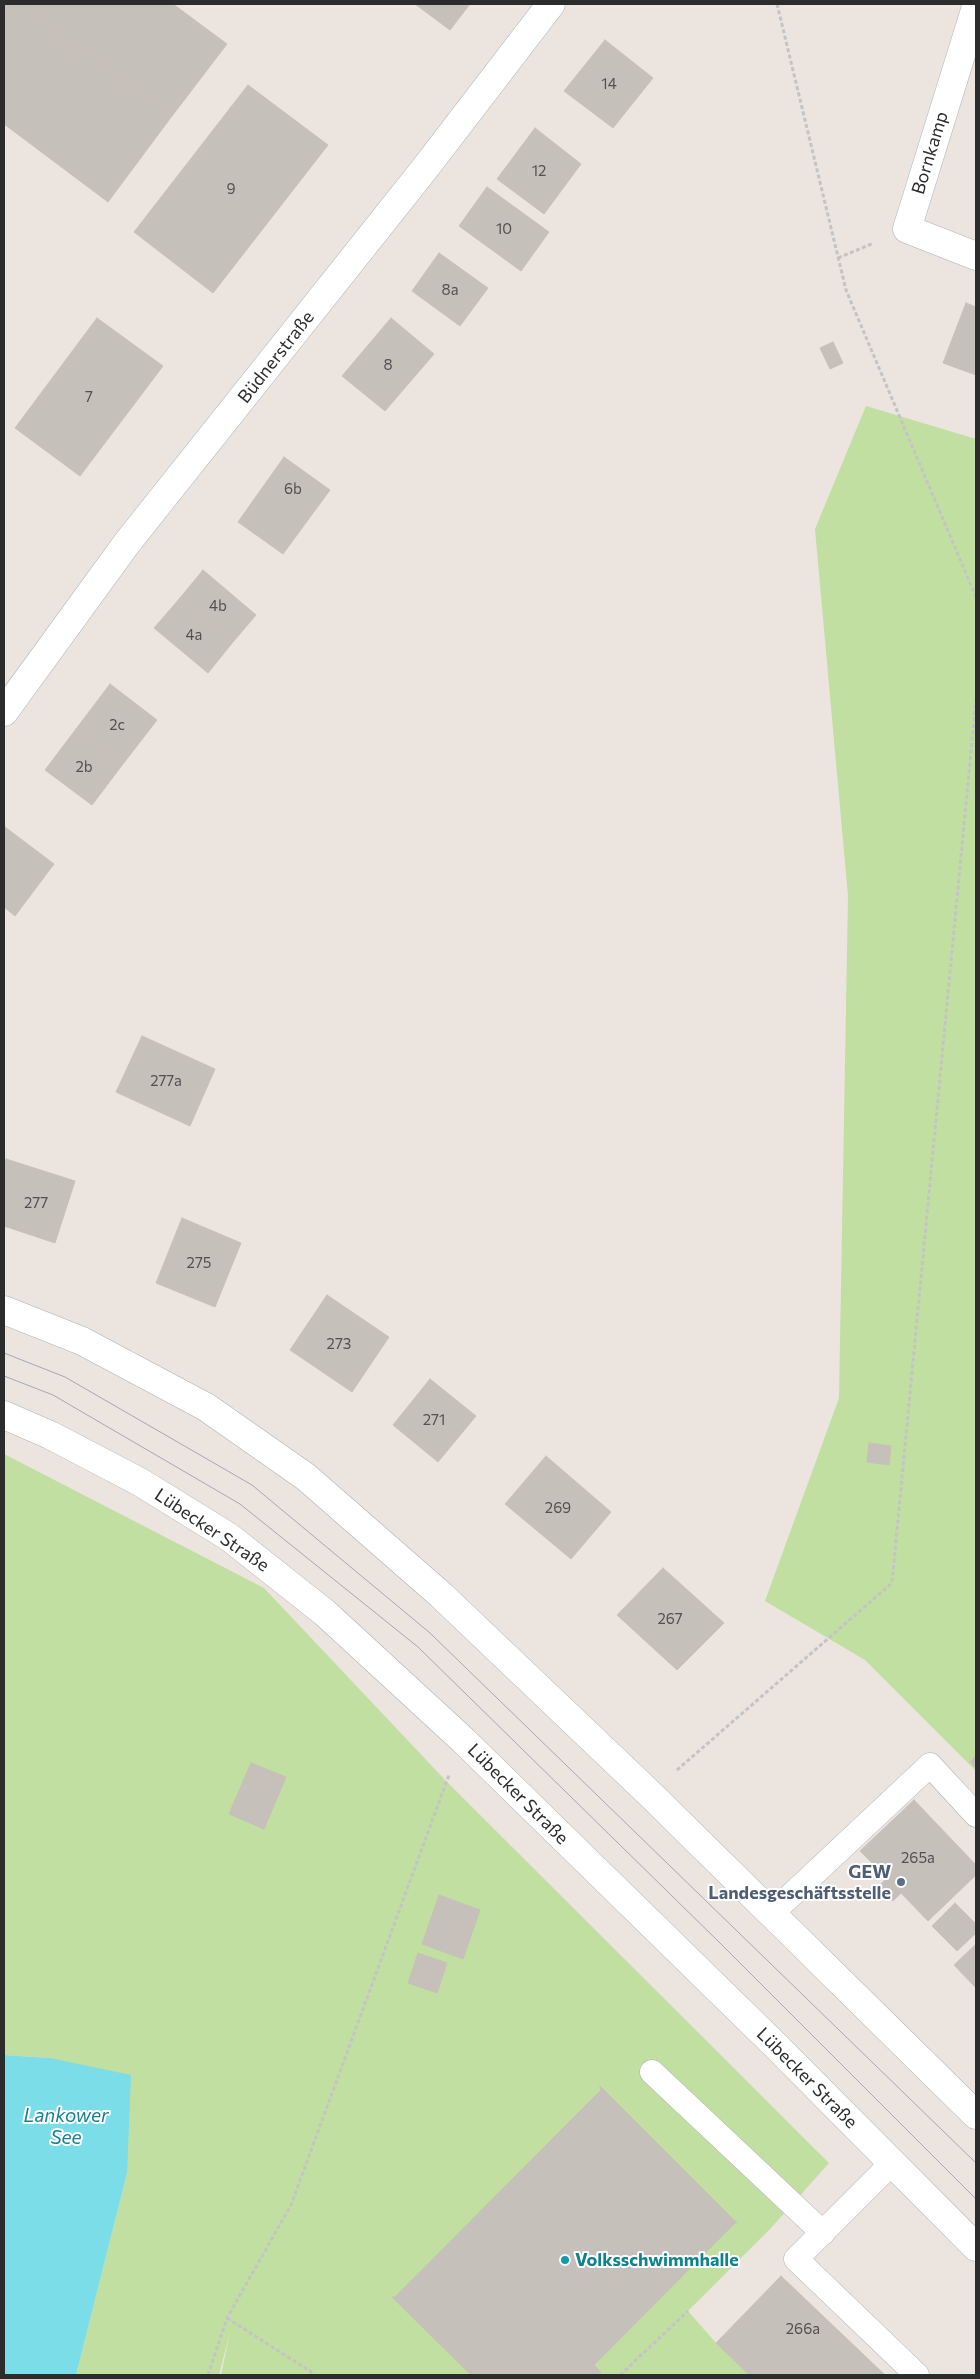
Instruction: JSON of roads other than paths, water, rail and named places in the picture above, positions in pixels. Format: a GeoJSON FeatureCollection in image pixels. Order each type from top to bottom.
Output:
{"type":"FeatureCollection","features":[{"type":"Feature","properties":{"kind":"street","name":"Büdnerstraße"},"geometry":{"type":"LineString","coordinates":[[4,712],[127,543],[426,167],[551,4]]}},
{"type":"Feature","properties":{"kind":"street","name":"Bornkamp"},"geometry":{"type":"LineString","coordinates":[[976,7],[907,229],[976,256]]}},
{"type":"Feature","properties":{"kind":"street"},"geometry":{"type":"LineString","coordinates":[[4,1310],[82,1341],[206,1407],[306,1477],[441,1595],[649,1793],[976,2115]]}},
{"type":"Feature","properties":{"kind":"street","name":"Lübecker Straße"},"geometry":{"type":"LineString","coordinates":[[4,1415],[50,1435],[140,1482],[229,1537],[325,1613],[463,1740],[976,2247]]}},
{"type":"Feature","properties":{"kind":"lane"},"geometry":{"type":"LineString","coordinates":[[771,1914],[930,1765],[976,1815]]}},
{"type":"Feature","properties":{"kind":"lane"},"geometry":{"type":"LineString","coordinates":[[652,2072],[823,2233]]}},
{"type":"Feature","properties":{"kind":"lane"},"geometry":{"type":"LineString","coordinates":[[892,2163],[796,2259],[918,2375]]}},
{"type":"Feature","properties":{"kind":"water","name":"Lankower See"},"geometry":{"type":"Polygon","coordinates":[[[4,2055],[50,2058],[131,2075],[127,2173],[76,2375],[4,2375],[4,2055]]]}},
{"type":"Feature","properties":{"kind":"tram line"},"geometry":{"type":"LineString","coordinates":[[4,1353],[65,1377],[252,1485],[430,1633],[976,2163]]}},
{"type":"Feature","properties":{"kind":"tram line"},"geometry":{"type":"LineString","coordinates":[[4,1376],[53,1395],[240,1504],[418,1647],[720,1943],[976,2199]]}},
{"type":"Feature","properties":{"kind":"place","name":"GEW Landesgeschäftsstelle"},"geometry":{"type":"Point","coordinates":[901,1882]}},
{"type":"Feature","properties":{"kind":"place","name":"Volksschwimmhalle"},"geometry":{"type":"Point","coordinates":[565,2260]}}]}
